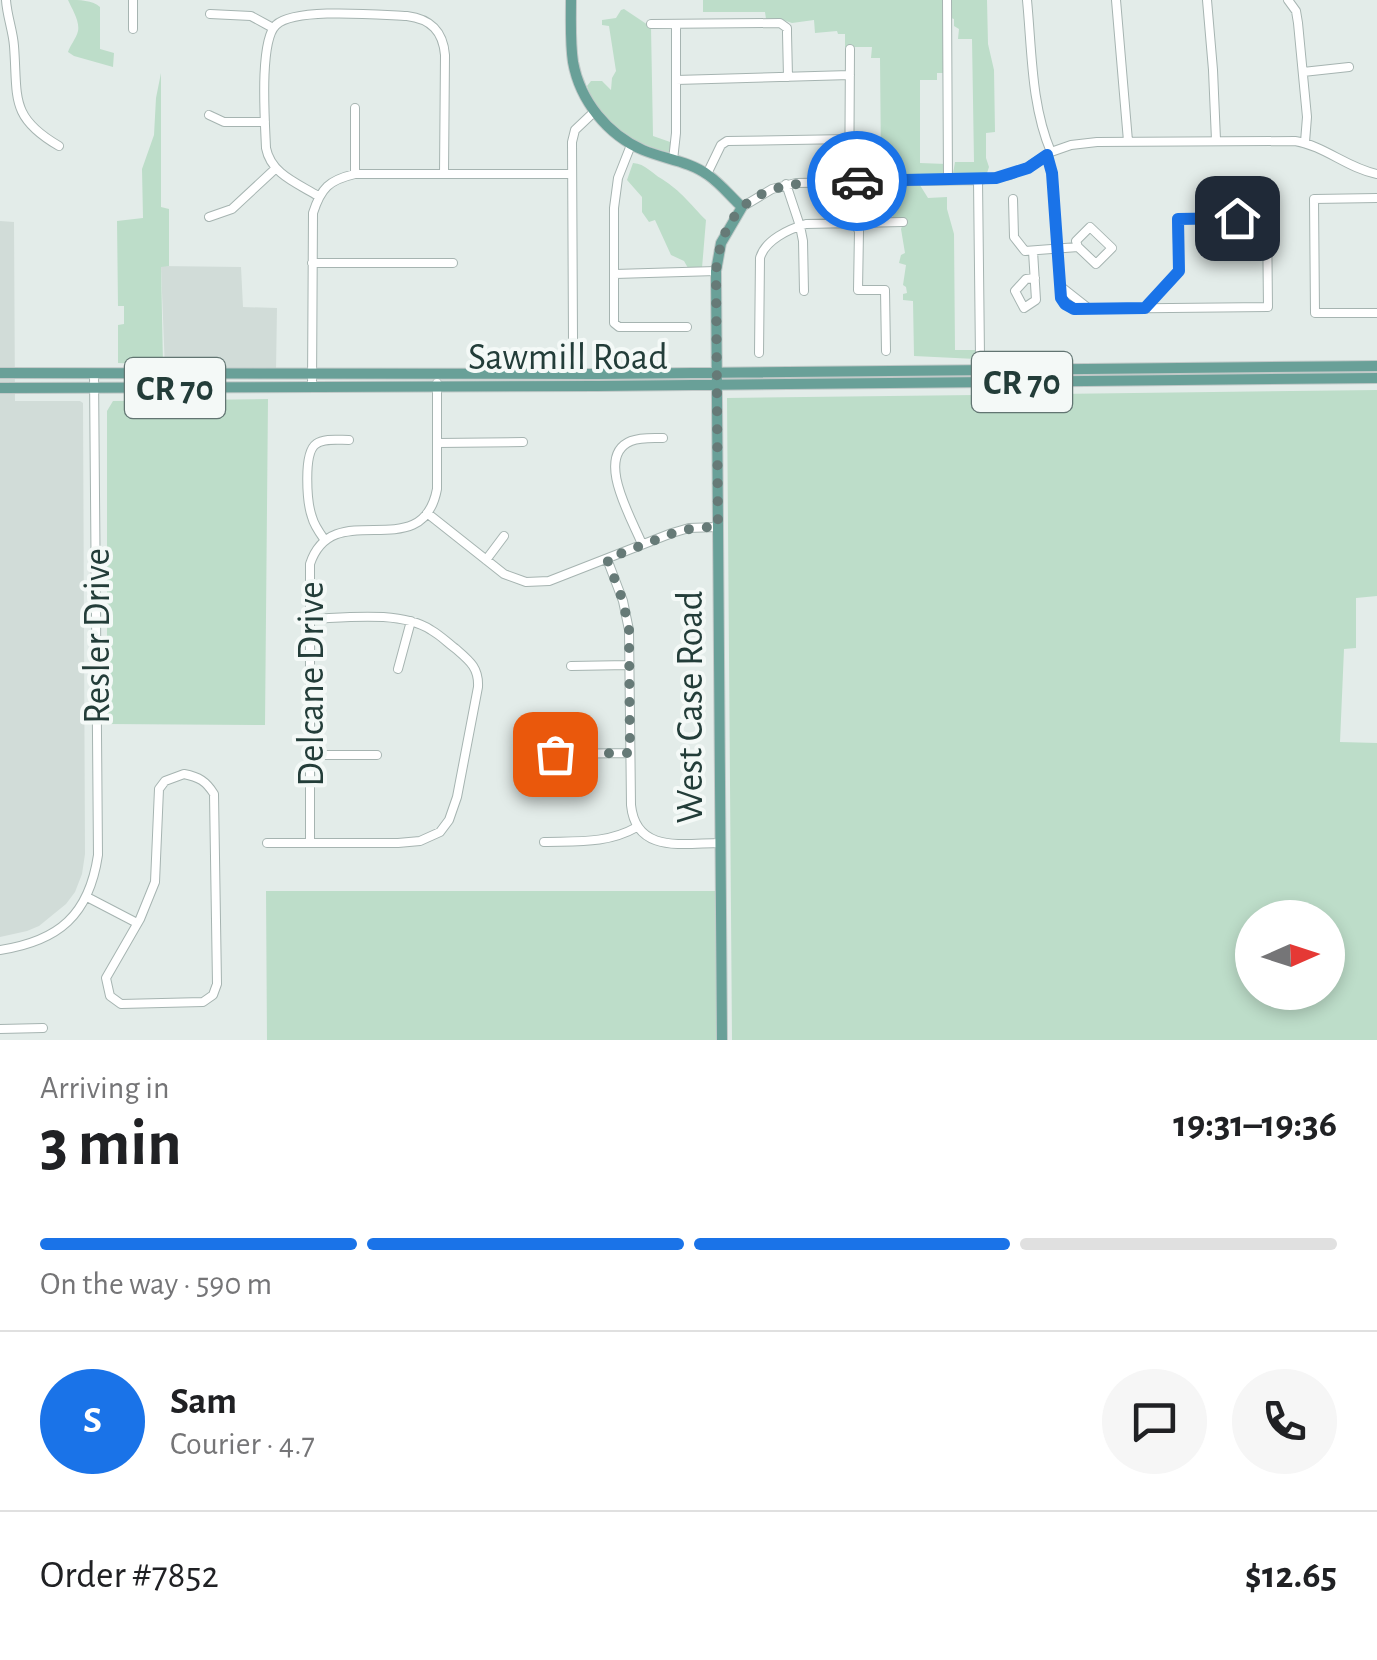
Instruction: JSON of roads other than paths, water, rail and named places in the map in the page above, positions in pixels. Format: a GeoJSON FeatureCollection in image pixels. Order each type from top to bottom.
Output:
{"type":"FeatureCollection","features":[{"type":"Feature","properties":{"kind":"main road"},"geometry":{"type":"LineString","coordinates":[[571,0],[574,65],[594,112],[631,144],[706,174],[742,207]]}},
{"type":"Feature","properties":{"kind":"main road","name":"West Case Road"},"geometry":{"type":"LineString","coordinates":[[722,1040],[716,271],[721,243],[742,207]]}},
{"type":"Feature","properties":{"kind":"main road","name":"Sawmill Road"},"geometry":{"type":"LineString","coordinates":[[716,379],[1377,366]]}},
{"type":"Feature","properties":{"kind":"main road","name":"Sawmill Road"},"geometry":{"type":"LineString","coordinates":[[0,374],[437,381],[1377,378]]}},
{"type":"Feature","properties":{"kind":"main road","name":"Sawmill Road"},"geometry":{"type":"LineString","coordinates":[[0,388],[312,380]]}},
{"type":"Feature","properties":{"kind":"street"},"geometry":{"type":"LineString","coordinates":[[6,0],[14,40],[19,106],[32,128],[59,146]]}},
{"type":"Feature","properties":{"kind":"street"},"geometry":{"type":"LineString","coordinates":[[134,0],[134,28]]}},
{"type":"Feature","properties":{"kind":"street"},"geometry":{"type":"LineString","coordinates":[[946,0],[948,180]]}},
{"type":"Feature","properties":{"kind":"street"},"geometry":{"type":"LineString","coordinates":[[1027,0],[1038,110],[1052,173],[1061,298],[1069,307],[1090,309],[1268,307],[1267,217],[1178,219],[1179,271],[1145,308]]}},
{"type":"Feature","properties":{"kind":"street"},"geometry":{"type":"LineString","coordinates":[[1116,0],[1128,140]]}},
{"type":"Feature","properties":{"kind":"street"},"geometry":{"type":"LineString","coordinates":[[1206,0],[1216,140]]}},
{"type":"Feature","properties":{"kind":"street"},"geometry":{"type":"LineString","coordinates":[[1290,1],[1297,15],[1307,117],[1305,142]]}},
{"type":"Feature","properties":{"kind":"street"},"geometry":{"type":"LineString","coordinates":[[210,14],[252,16],[273,28]]}},
{"type":"Feature","properties":{"kind":"street"},"geometry":{"type":"LineString","coordinates":[[318,196],[275,169],[268,156],[266,50],[273,28],[296,16],[413,16],[438,30],[446,54],[444,174]]}},
{"type":"Feature","properties":{"kind":"street"},"geometry":{"type":"LineString","coordinates":[[651,24],[780,22],[788,32],[788,77]]}},
{"type":"Feature","properties":{"kind":"street"},"geometry":{"type":"LineString","coordinates":[[673,160],[676,24]]}},
{"type":"Feature","properties":{"kind":"street"},"geometry":{"type":"LineString","coordinates":[[850,50],[849,214],[859,231],[858,290],[885,290],[886,351]]}},
{"type":"Feature","properties":{"kind":"street"},"geometry":{"type":"LineString","coordinates":[[1303,72],[1349,68]]}},
{"type":"Feature","properties":{"kind":"street"},"geometry":{"type":"LineString","coordinates":[[676,80],[850,75]]}},
{"type":"Feature","properties":{"kind":"street"},"geometry":{"type":"LineString","coordinates":[[355,108],[355,174]]}},
{"type":"Feature","properties":{"kind":"street"},"geometry":{"type":"LineString","coordinates":[[573,339],[573,135],[594,112]]}},
{"type":"Feature","properties":{"kind":"street"},"geometry":{"type":"LineString","coordinates":[[208,115],[224,122],[266,122]]}},
{"type":"Feature","properties":{"kind":"street"},"geometry":{"type":"LineString","coordinates":[[706,174],[727,141],[850,139]]}},
{"type":"Feature","properties":{"kind":"street"},"geometry":{"type":"LineString","coordinates":[[742,207],[786,184],[978,180],[1010,175],[1049,154],[1081,144],[1128,140],[1305,142],[1350,166],[1377,174]]}},
{"type":"Feature","properties":{"kind":"street"},"geometry":{"type":"LineString","coordinates":[[631,144],[616,192],[615,325],[687,327]]}},
{"type":"Feature","properties":{"kind":"street"},"geometry":{"type":"LineString","coordinates":[[208,217],[232,209],[275,169]]}},
{"type":"Feature","properties":{"kind":"street"},"geometry":{"type":"LineString","coordinates":[[312,380],[313,214],[318,196],[332,182],[355,174],[572,174]]}},
{"type":"Feature","properties":{"kind":"street"},"geometry":{"type":"LineString","coordinates":[[978,180],[980,357]]}},
{"type":"Feature","properties":{"kind":"street"},"geometry":{"type":"LineString","coordinates":[[786,184],[803,241],[804,291]]}},
{"type":"Feature","properties":{"kind":"street"},"geometry":{"type":"LineString","coordinates":[[1377,198],[1314,199],[1316,313],[1377,313]]}},
{"type":"Feature","properties":{"kind":"street"},"geometry":{"type":"LineString","coordinates":[[1013,199],[1014,237],[1025,251],[1078,246]]}},
{"type":"Feature","properties":{"kind":"street"},"geometry":{"type":"LineString","coordinates":[[760,353],[761,253],[781,235],[800,226],[903,222]]}},
{"type":"Feature","properties":{"kind":"street"},"geometry":{"type":"LineString","coordinates":[[1090,226],[1112,248],[1096,264],[1078,246],[1076,242],[1090,226]]}},
{"type":"Feature","properties":{"kind":"street"},"geometry":{"type":"LineString","coordinates":[[1033,251],[1035,278]]}},
{"type":"Feature","properties":{"kind":"street"},"geometry":{"type":"LineString","coordinates":[[312,263],[453,263]]}},
{"type":"Feature","properties":{"kind":"street"},"geometry":{"type":"LineString","coordinates":[[615,274],[716,271]]}},
{"type":"Feature","properties":{"kind":"street","name":"Resler Drive"},"geometry":{"type":"LineString","coordinates":[[88,896],[98,855],[94,374]]}},
{"type":"Feature","properties":{"kind":"street"},"geometry":{"type":"LineString","coordinates":[[437,381],[437,490],[427,513],[510,577],[549,581],[681,530],[718,526]]}},
{"type":"Feature","properties":{"kind":"street"},"geometry":{"type":"LineString","coordinates":[[642,544],[617,481],[614,460],[626,443],[641,438],[664,438]]}},
{"type":"Feature","properties":{"kind":"street"},"geometry":{"type":"LineString","coordinates":[[324,538],[309,508],[309,455],[313,446],[321,442],[348,440]]}},
{"type":"Feature","properties":{"kind":"street"},"geometry":{"type":"LineString","coordinates":[[438,443],[523,442]]}},
{"type":"Feature","properties":{"kind":"street","name":"Delcane Drive"},"geometry":{"type":"LineString","coordinates":[[310,843],[308,619],[313,554],[324,538],[340,532],[398,530],[427,513]]}},
{"type":"Feature","properties":{"kind":"street"},"geometry":{"type":"LineString","coordinates":[[486,560],[504,536]]}},
{"type":"Feature","properties":{"kind":"street"},"geometry":{"type":"LineString","coordinates":[[607,559],[627,614],[631,810],[637,827],[643,835],[659,842],[720,842]]}},
{"type":"Feature","properties":{"kind":"street"},"geometry":{"type":"LineString","coordinates":[[267,843],[420,842],[433,837],[447,824],[457,797],[478,687],[476,668],[461,653],[430,629],[411,621],[308,619]]}},
{"type":"Feature","properties":{"kind":"street"},"geometry":{"type":"LineString","coordinates":[[398,669],[411,621]]}},
{"type":"Feature","properties":{"kind":"street"},"geometry":{"type":"LineString","coordinates":[[571,666],[629,665]]}},
{"type":"Feature","properties":{"kind":"street"},"geometry":{"type":"LineString","coordinates":[[555,754],[630,753]]}},
{"type":"Feature","properties":{"kind":"street"},"geometry":{"type":"LineString","coordinates":[[310,755],[376,754]]}},
{"type":"Feature","properties":{"kind":"street"},"geometry":{"type":"LineString","coordinates":[[184,774],[195,776],[207,782],[214,794],[217,984],[213,995],[192,1004],[127,1006],[116,1002],[110,996],[106,978],[137,924],[155,882],[159,789],[164,781],[184,774]]}},
{"type":"Feature","properties":{"kind":"street"},"geometry":{"type":"LineString","coordinates":[[544,842],[603,841],[637,827]]}},
{"type":"Feature","properties":{"kind":"street"},"geometry":{"type":"LineString","coordinates":[[0,950],[46,938],[76,913],[88,896],[137,924]]}},
{"type":"Feature","properties":{"kind":"street"},"geometry":{"type":"LineString","coordinates":[[0,1030],[43,1028]]}},
{"type":"Feature","properties":{"kind":"street"},"geometry":{"type":"LineString","coordinates":[[31,1029],[31,1040]]}}]}
